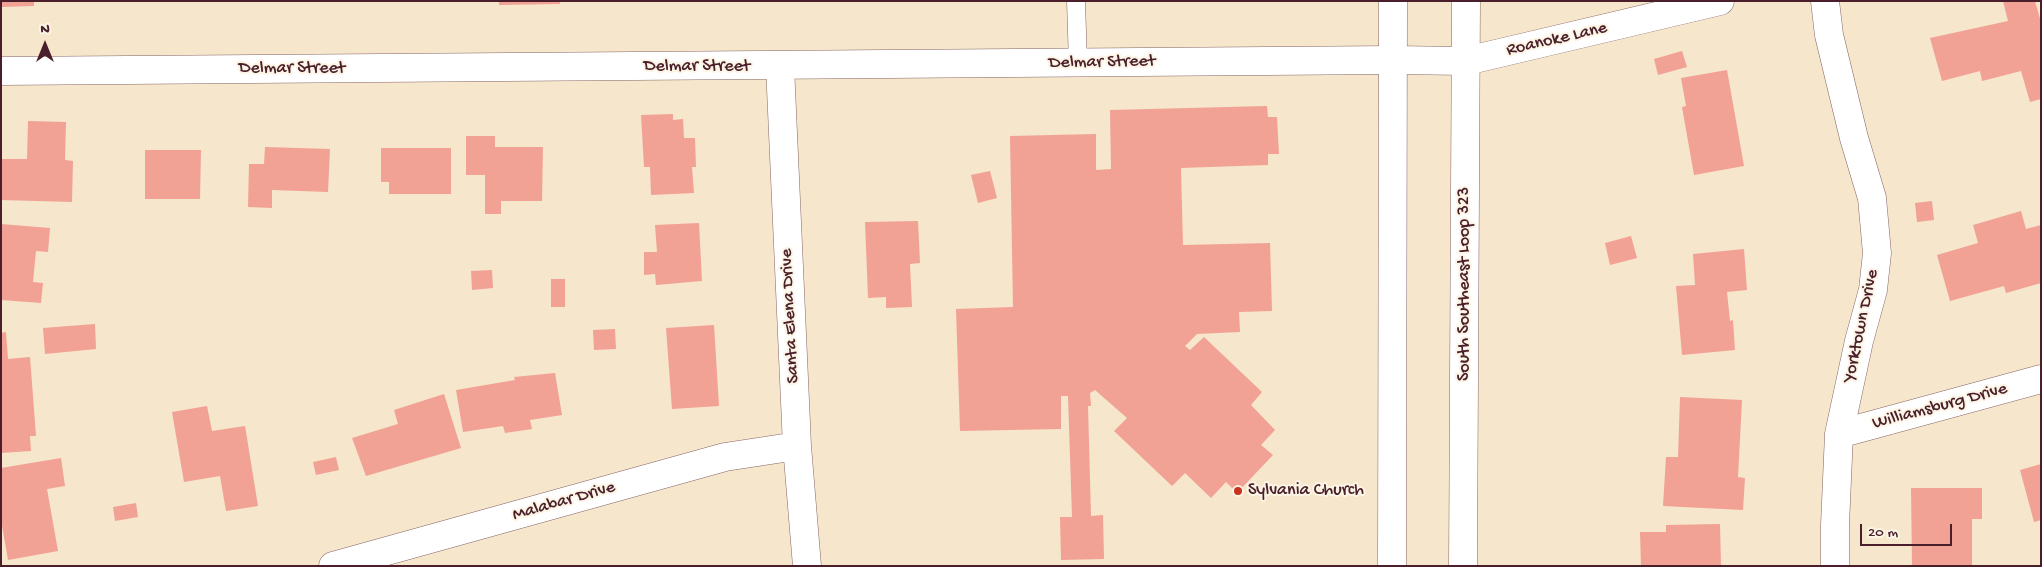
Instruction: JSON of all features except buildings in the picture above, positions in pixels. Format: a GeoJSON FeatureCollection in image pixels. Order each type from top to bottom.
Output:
{"type":"FeatureCollection","features":[{"type":"Feature","properties":{"kind":"main road"},"geometry":{"type":"LineString","coordinates":[[1392,566],[1393,1]]}},
{"type":"Feature","properties":{"kind":"main road","name":"South Southeast Loop 323"},"geometry":{"type":"LineString","coordinates":[[1463,566],[1466,1]]}},
{"type":"Feature","properties":{"kind":"main road","name":"Roanoke Lane"},"geometry":{"type":"LineString","coordinates":[[1393,60],[1466,61],[1720,1]]}},
{"type":"Feature","properties":{"kind":"main road","name":"Yorktown Drive"},"geometry":{"type":"LineString","coordinates":[[1825,1],[1829,35],[1854,138],[1872,198],[1877,253],[1873,290],[1859,341],[1839,434],[1835,566]]}},
{"type":"Feature","properties":{"kind":"main road","name":"Delmar Street"},"geometry":{"type":"LineString","coordinates":[[1,71],[1393,60]]}},
{"type":"Feature","properties":{"kind":"main road","name":"Santa Elena Drive"},"geometry":{"type":"LineString","coordinates":[[780,66],[797,446],[806,566]]}},
{"type":"Feature","properties":{"kind":"main road","name":"Williamsburg Drive"},"geometry":{"type":"LineString","coordinates":[[1839,434],[2041,379]]}},
{"type":"Feature","properties":{"kind":"main road","name":"Malabar Drive"},"geometry":{"type":"LineString","coordinates":[[333,566],[725,457],[797,446]]}},
{"type":"Feature","properties":{"kind":"lane"},"geometry":{"type":"LineString","coordinates":[[1076,1],[1078,63]]}},
{"type":"Feature","properties":{"kind":"place","name":"Sylvania Church"},"geometry":{"type":"Point","coordinates":[1238,491]}}]}
